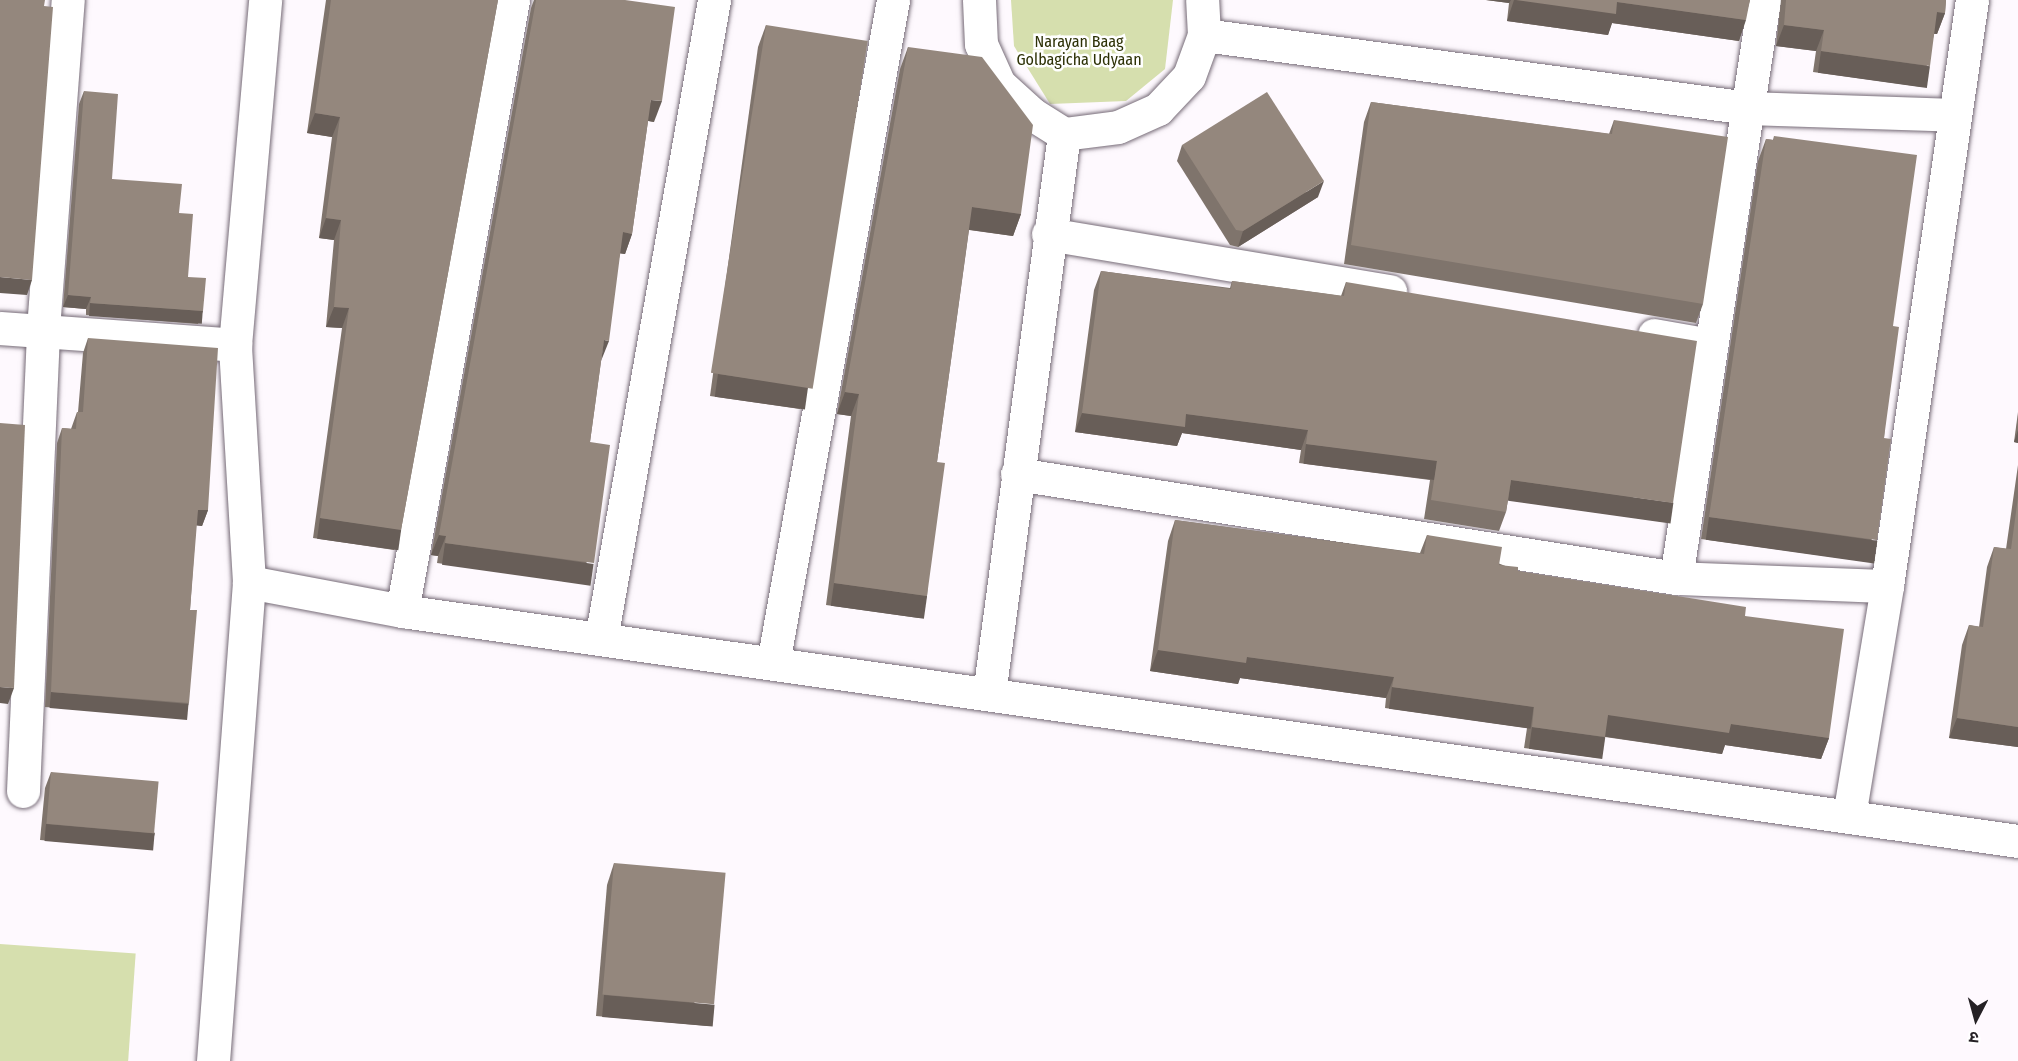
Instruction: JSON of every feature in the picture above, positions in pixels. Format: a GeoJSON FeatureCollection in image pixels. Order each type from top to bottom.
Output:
{"type":"FeatureCollection","features":[{"type":"Feature","properties":{"kind":"street"},"geometry":{"type":"LineString","coordinates":[[23,791],[43,329],[68,0]]}},
{"type":"Feature","properties":{"kind":"street"},"geometry":{"type":"LineString","coordinates":[[213,1061],[249,582],[235,345],[264,0]]}},
{"type":"Feature","properties":{"kind":"street"},"geometry":{"type":"LineString","coordinates":[[402,611],[513,0]]}},
{"type":"Feature","properties":{"kind":"street"},"geometry":{"type":"LineString","coordinates":[[601,639],[714,0]]}},
{"type":"Feature","properties":{"kind":"street"},"geometry":{"type":"LineString","coordinates":[[773,663],[893,0]]}},
{"type":"Feature","properties":{"kind":"street"},"geometry":{"type":"LineString","coordinates":[[979,0],[981,44],[999,84],[1032,114],[1064,134],[1118,127],[1158,109],[1189,76],[1204,34],[1202,0]]}},
{"type":"Feature","properties":{"kind":"street"},"geometry":{"type":"LineString","coordinates":[[1676,578],[1764,0]]}},
{"type":"Feature","properties":{"kind":"street"},"geometry":{"type":"LineString","coordinates":[[1849,816],[1887,586],[1972,0]]}},
{"type":"Feature","properties":{"kind":"street"},"geometry":{"type":"LineString","coordinates":[[1204,34],[1748,108],[1954,115]]}},
{"type":"Feature","properties":{"kind":"street"},"geometry":{"type":"LineString","coordinates":[[989,694],[1048,234],[1064,134]]}},
{"type":"Feature","properties":{"kind":"street"},"geometry":{"type":"LineString","coordinates":[[1048,234],[1420,297]]}},
{"type":"Feature","properties":{"kind":"street"},"geometry":{"type":"LineString","coordinates":[[0,328],[43,329],[235,345]]}},
{"type":"Feature","properties":{"kind":"street"},"geometry":{"type":"LineString","coordinates":[[1618,329],[1711,345]]}},
{"type":"Feature","properties":{"kind":"street"},"geometry":{"type":"LineString","coordinates":[[1017,474],[1676,578],[1887,586]]}},
{"type":"Feature","properties":{"kind":"street"},"geometry":{"type":"LineString","coordinates":[[249,582],[402,611],[2018,841]]}},
{"type":"Feature","properties":{"kind":"green space","name":"Narayan Baag Golbagicha Udyaan"},"geometry":{"type":"Polygon","coordinates":[[[1011,0],[1173,0],[1165,69],[1126,101],[1050,104],[1014,46],[1011,0]]]}},
{"type":"Feature","properties":{"kind":"green space"},"geometry":{"type":"Polygon","coordinates":[[[0,944],[136,953],[128,1061],[0,1061],[0,944]]]}},
{"type":"Feature","properties":{"kind":"building"},"geometry":{"type":"Polygon","coordinates":[[[0,0],[45,0],[44,6],[53,7],[32,280],[0,277],[0,0]]]}},
{"type":"Feature","properties":{"kind":"building"},"geometry":{"type":"Polygon","coordinates":[[[331,0],[498,0],[401,530],[320,518],[349,308],[334,307],[341,220],[326,218],[340,117],[315,113],[331,0]]]}},
{"type":"Feature","properties":{"kind":"building"},"geometry":{"type":"Polygon","coordinates":[[[536,0],[625,0],[675,7],[662,101],[651,100],[632,234],[623,232],[609,341],[604,340],[590,442],[610,445],[594,563],[445,543],[446,536],[439,535],[536,0]]]}},
{"type":"Feature","properties":{"kind":"building"},"geometry":{"type":"Polygon","coordinates":[[[1516,0],[1750,0],[1746,20],[1617,2],[1616,14],[1516,0]]]}},
{"type":"Feature","properties":{"kind":"building"},"geometry":{"type":"Polygon","coordinates":[[[1786,0],[1946,0],[1945,13],[1937,12],[1930,66],[1821,51],[1824,30],[1784,25],[1786,0]]]}},
{"type":"Feature","properties":{"kind":"building"},"geometry":{"type":"Polygon","coordinates":[[[766,25],[868,41],[813,389],[711,373],[766,25]]]}},
{"type":"Feature","properties":{"kind":"building"},"geometry":{"type":"Polygon","coordinates":[[[908,47],[982,57],[1033,125],[1021,214],[972,207],[937,462],[945,463],[927,596],[834,583],[859,394],[845,392],[908,47]]]}},
{"type":"Feature","properties":{"kind":"building"},"geometry":{"type":"Polygon","coordinates":[[[84,91],[118,94],[112,179],[182,184],[179,213],[193,214],[188,277],[206,278],[203,311],[90,303],[91,297],[68,295],[84,91]]]}},
{"type":"Feature","properties":{"kind":"building"},"geometry":{"type":"Polygon","coordinates":[[[1267,92],[1324,181],[1243,231],[1236,230],[1182,145],[1267,92]]]}},
{"type":"Feature","properties":{"kind":"building"},"geometry":{"type":"Polygon","coordinates":[[[1371,102],[1612,134],[1614,120],[1728,137],[1703,304],[1351,245],[1371,102]]]}},
{"type":"Feature","properties":{"kind":"building"},"geometry":{"type":"Polygon","coordinates":[[[1774,136],[1917,155],[1893,326],[1899,327],[1884,438],[1891,439],[1877,540],[1709,517],[1766,139],[1774,140],[1774,136]]]}},
{"type":"Feature","properties":{"kind":"building"},"geometry":{"type":"Polygon","coordinates":[[[1101,271],[1231,289],[1232,281],[1344,296],[1346,282],[1697,341],[1673,503],[1511,480],[1506,512],[1431,500],[1437,461],[1306,444],[1308,430],[1186,414],[1185,427],[1082,413],[1101,271]]]}},
{"type":"Feature","properties":{"kind":"building"},"geometry":{"type":"Polygon","coordinates":[[[88,338],[218,348],[208,510],[198,510],[190,610],[197,610],[189,703],[51,692],[62,428],[76,429],[77,412],[83,412],[88,338]]]}},
{"type":"Feature","properties":{"kind":"building"},"geometry":{"type":"Polygon","coordinates":[[[0,423],[25,425],[14,688],[0,687],[0,423]]]}},
{"type":"Feature","properties":{"kind":"building"},"geometry":{"type":"Polygon","coordinates":[[[2018,497],[2018,727],[1957,718],[1969,625],[1983,627],[1994,547],[2011,549],[2018,497]]]}},
{"type":"Feature","properties":{"kind":"building"},"geometry":{"type":"Polygon","coordinates":[[[1175,520],[1424,554],[1427,535],[1502,547],[1499,565],[1518,567],[1518,571],[1746,607],[1745,616],[1844,629],[1829,738],[1731,724],[1729,733],[1608,715],[1605,737],[1532,727],[1534,707],[1392,687],[1394,677],[1247,657],[1246,663],[1158,650],[1175,520]]]}},
{"type":"Feature","properties":{"kind":"building"},"geometry":{"type":"Polygon","coordinates":[[[51,772],[159,781],[154,833],[46,824],[51,772]]]}},
{"type":"Feature","properties":{"kind":"building"},"geometry":{"type":"Polygon","coordinates":[[[614,863],[726,873],[714,1004],[602,994],[614,863]]]}}]}
